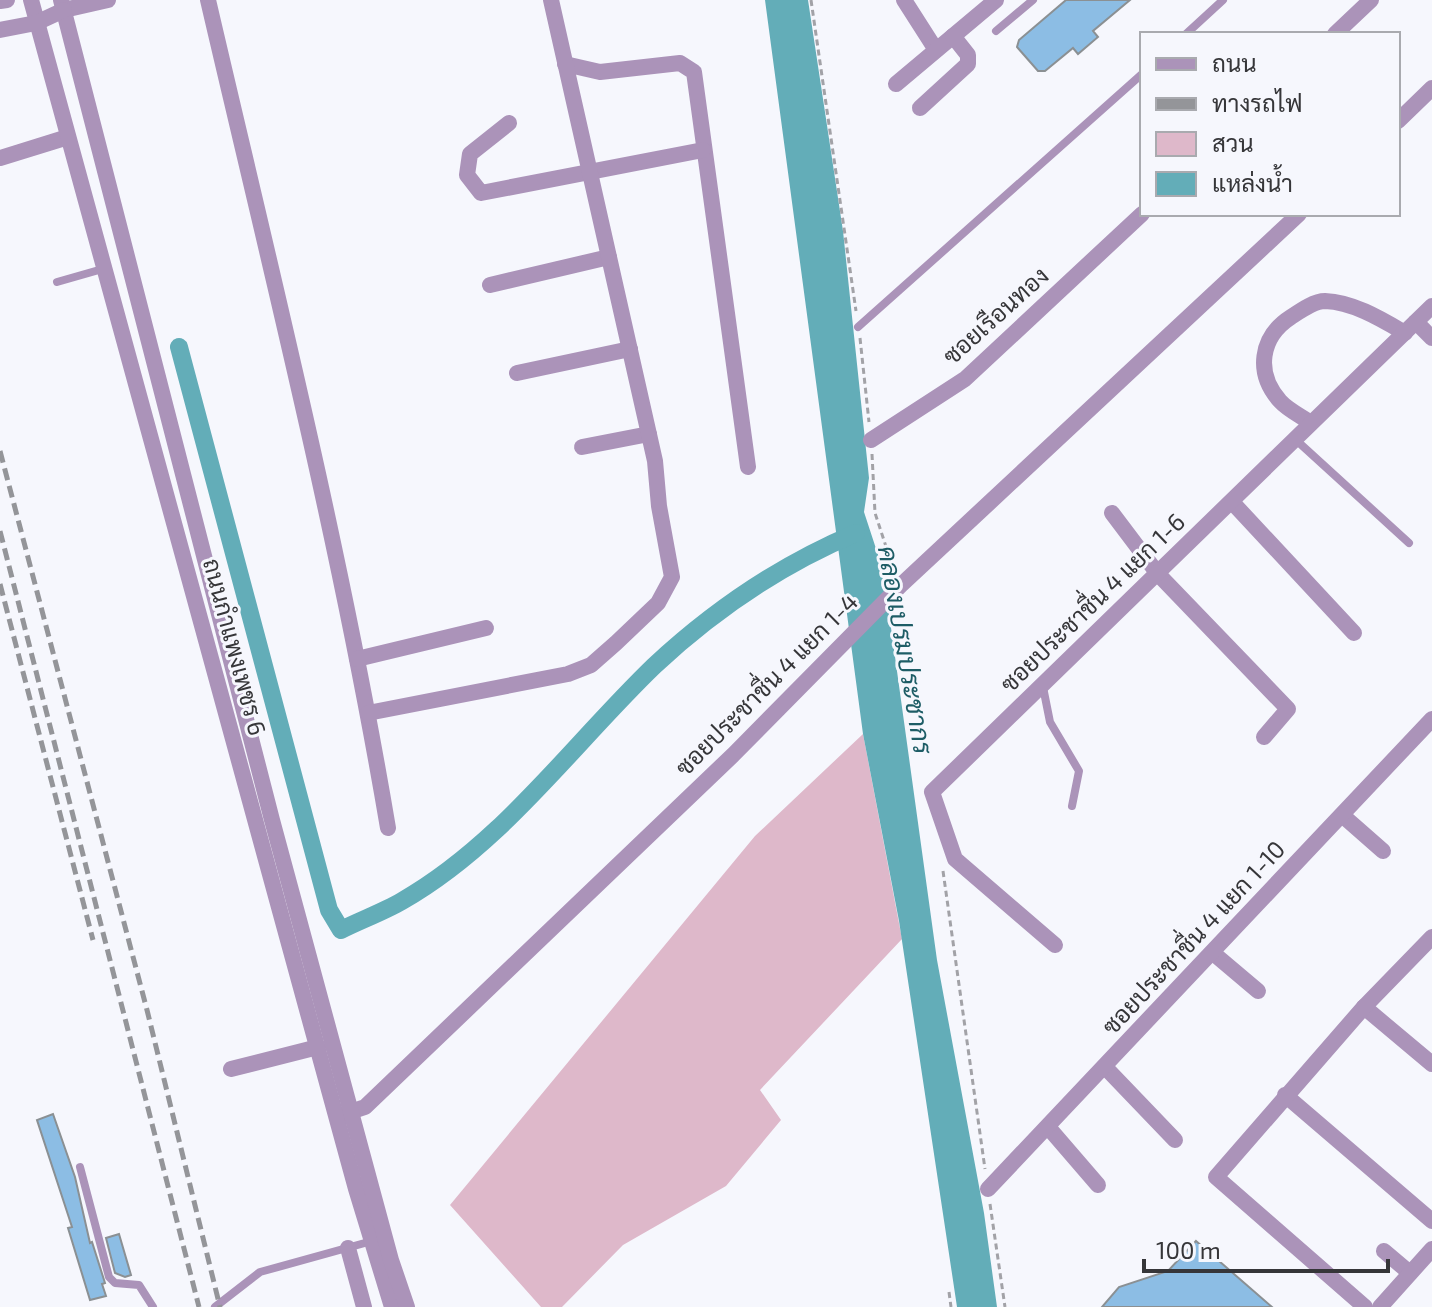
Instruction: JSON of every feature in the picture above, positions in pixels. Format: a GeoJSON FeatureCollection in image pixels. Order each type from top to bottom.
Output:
{"type":"FeatureCollection","features":[{"type":"Feature","properties":{"kind":"street"},"geometry":{"type":"LineString","coordinates":[[0,1],[7,0]]}},
{"type":"Feature","properties":{"kind":"street","name":"ถนนกำแพงเพชร 6"},"geometry":{"type":"LineString","coordinates":[[31,0],[318,1047],[344,1115],[407,1307]]}},
{"type":"Feature","properties":{"kind":"street"},"geometry":{"type":"LineString","coordinates":[[0,30],[36,23],[62,5],[108,0]]}},
{"type":"Feature","properties":{"kind":"street"},"geometry":{"type":"LineString","coordinates":[[208,0],[357,659],[388,828]]}},
{"type":"Feature","properties":{"kind":"street"},"geometry":{"type":"LineString","coordinates":[[368,713],[568,674],[591,665],[658,603],[672,577],[649,434],[551,0]]}},
{"type":"Feature","properties":{"kind":"street"},"geometry":{"type":"LineString","coordinates":[[904,0],[936,50]]}},
{"type":"Feature","properties":{"kind":"street"},"geometry":{"type":"LineString","coordinates":[[896,84],[996,0]]}},
{"type":"Feature","properties":{"kind":"street"},"geometry":{"type":"LineString","coordinates":[[1337,32],[1371,0]]}},
{"type":"Feature","properties":{"kind":"street","name":"ถนนกำแพงเพชร 6"},"geometry":{"type":"LineString","coordinates":[[62,5],[268,805],[372,1241],[392,1307]]}},
{"type":"Feature","properties":{"kind":"street"},"geometry":{"type":"LineString","coordinates":[[920,108],[968,64],[968,55],[953,36]]}},
{"type":"Feature","properties":{"kind":"street"},"geometry":{"type":"LineString","coordinates":[[565,64],[600,72],[680,63],[694,72],[748,467]]}},
{"type":"Feature","properties":{"kind":"street"},"geometry":{"type":"LineString","coordinates":[[1400,119],[1432,88]]}},
{"type":"Feature","properties":{"kind":"street"},"geometry":{"type":"LineString","coordinates":[[509,123],[470,154],[467,175],[481,193],[703,150]]}},
{"type":"Feature","properties":{"kind":"street"},"geometry":{"type":"LineString","coordinates":[[0,158],[68,137]]}},
{"type":"Feature","properties":{"kind":"street","name":"ซอยเรือนทอง"},"geometry":{"type":"LineString","coordinates":[[871,440],[965,379],[1140,216]]}},
{"type":"Feature","properties":{"kind":"street","name":"ซอยประชาชื่น 4 แยก 1-4"},"geometry":{"type":"LineString","coordinates":[[344,1115],[365,1107],[733,755],[901,585],[1297,216]]}},
{"type":"Feature","properties":{"kind":"street"},"geometry":{"type":"LineString","coordinates":[[490,285],[609,257]]}},
{"type":"Feature","properties":{"kind":"street"},"geometry":{"type":"LineString","coordinates":[[1311,423],[1280,401],[1266,374],[1262,352],[1270,337],[1288,318],[1320,300],[1410,328],[1432,338]]}},
{"type":"Feature","properties":{"kind":"street","name":"ซอยประชาชื่น 4 แยก 1-6"},"geometry":{"type":"LineString","coordinates":[[1055,945],[955,859],[932,792],[1432,306]]}},
{"type":"Feature","properties":{"kind":"street"},"geometry":{"type":"LineString","coordinates":[[517,373],[630,349]]}},
{"type":"Feature","properties":{"kind":"street"},"geometry":{"type":"LineString","coordinates":[[582,447],[649,434]]}},
{"type":"Feature","properties":{"kind":"street"},"geometry":{"type":"LineString","coordinates":[[1232,502],[1354,633]]}},
{"type":"Feature","properties":{"kind":"street"},"geometry":{"type":"LineString","coordinates":[[1112,513],[1158,574],[1288,709],[1264,737]]}},
{"type":"Feature","properties":{"kind":"street"},"geometry":{"type":"LineString","coordinates":[[357,659],[486,628]]}},
{"type":"Feature","properties":{"kind":"street","name":"ซอยประชาชื่น 4 แยก 1-10"},"geometry":{"type":"LineString","coordinates":[[988,1189],[1213,953],[1384,766],[1432,720]]}},
{"type":"Feature","properties":{"kind":"street"},"geometry":{"type":"LineString","coordinates":[[1342,815],[1383,851]]}},
{"type":"Feature","properties":{"kind":"street"},"geometry":{"type":"LineString","coordinates":[[1365,1307],[1216,1177],[1364,1007],[1432,937]]}},
{"type":"Feature","properties":{"kind":"street"},"geometry":{"type":"LineString","coordinates":[[1213,953],[1258,991]]}},
{"type":"Feature","properties":{"kind":"street"},"geometry":{"type":"LineString","coordinates":[[1364,1007],[1432,1064]]}},
{"type":"Feature","properties":{"kind":"street"},"geometry":{"type":"LineString","coordinates":[[231,1069],[318,1047]]}},
{"type":"Feature","properties":{"kind":"street"},"geometry":{"type":"LineString","coordinates":[[1105,1067],[1175,1140]]}},
{"type":"Feature","properties":{"kind":"street"},"geometry":{"type":"LineString","coordinates":[[1285,1095],[1432,1221]]}},
{"type":"Feature","properties":{"kind":"street"},"geometry":{"type":"LineString","coordinates":[[1048,1127],[1098,1185]]}},
{"type":"Feature","properties":{"kind":"street"},"geometry":{"type":"LineString","coordinates":[[348,1248],[364,1307]]}},
{"type":"Feature","properties":{"kind":"street"},"geometry":{"type":"LineString","coordinates":[[1380,1307],[1432,1249]]}},
{"type":"Feature","properties":{"kind":"street"},"geometry":{"type":"LineString","coordinates":[[1384,1251],[1410,1273]]}},
{"type":"Feature","properties":{"kind":"lane"},"geometry":{"type":"LineString","coordinates":[[996,31],[1033,0]]}},
{"type":"Feature","properties":{"kind":"lane"},"geometry":{"type":"LineString","coordinates":[[1188,32],[1223,0]]}},
{"type":"Feature","properties":{"kind":"lane"},"geometry":{"type":"LineString","coordinates":[[858,327],[1140,76]]}},
{"type":"Feature","properties":{"kind":"lane"},"geometry":{"type":"LineString","coordinates":[[57,282],[106,268]]}},
{"type":"Feature","properties":{"kind":"lane"},"geometry":{"type":"LineString","coordinates":[[1296,440],[1409,543]]}},
{"type":"Feature","properties":{"kind":"lane"},"geometry":{"type":"LineString","coordinates":[[1043,686],[1050,722],[1079,771],[1072,806]]}},
{"type":"Feature","properties":{"kind":"lane"},"geometry":{"type":"LineString","coordinates":[[80,1167],[109,1277],[115,1283],[139,1285],[153,1307]]}},
{"type":"Feature","properties":{"kind":"lane"},"geometry":{"type":"LineString","coordinates":[[215,1307],[260,1272],[372,1241]]}},
{"type":"Feature","properties":{"kind":"path"},"geometry":{"type":"LineString","coordinates":[[811,0],[858,327],[871,440],[875,513],[901,585]]}},
{"type":"Feature","properties":{"kind":"path"},"geometry":{"type":"LineString","coordinates":[[944,871],[1005,1307]]}},
{"type":"Feature","properties":{"kind":"path"},"geometry":{"type":"LineString","coordinates":[[949,1292],[951,1307]]}},
{"type":"Feature","properties":{"kind":"green space"},"geometry":{"type":"Polygon","coordinates":[[[863,734],[902,939],[760,1090],[781,1120],[726,1186],[623,1245],[562,1307],[541,1307],[450,1205],[755,836],[863,734]]]}},
{"type":"Feature","properties":{"kind":"water"},"geometry":{"type":"Polygon","coordinates":[[[765,0],[808,0],[843,231],[869,478],[864,512],[883,570],[937,960],[984,1213],[997,1307],[957,1307],[899,921],[863,734],[765,0]]]}},
{"type":"Feature","properties":{"kind":"building"},"geometry":{"type":"Polygon","coordinates":[[[1066,0],[1130,0],[1093,31],[1098,37],[1078,54],[1073,48],[1045,71],[1038,71],[1017,47],[1019,40],[1066,0]]]}},
{"type":"Feature","properties":{"kind":"building"},"geometry":{"type":"Polygon","coordinates":[[[53,1114],[75,1177],[90,1243],[105,1283],[102,1284],[106,1296],[90,1300],[68,1228],[72,1227],[37,1120],[53,1114]]]}},
{"type":"Feature","properties":{"kind":"building"},"geometry":{"type":"Polygon","coordinates":[[[119,1234],[131,1275],[125,1277],[115,1273],[106,1238],[119,1234]]]}},
{"type":"Feature","properties":{"kind":"building"},"geometry":{"type":"Polygon","coordinates":[[[1196,1241],[1272,1307],[1102,1307],[1119,1287],[1168,1271],[1196,1241]]]}},
{"type":"Feature","properties":{"kind":"waterway"},"geometry":{"type":"LineString","coordinates":[[179,347],[329,910],[341,930],[402,901],[472,851],[535,792],[654,666],[700,626],[775,574],[856,533]]}},
{"type":"Feature","properties":{"kind":"railway"},"geometry":{"type":"LineString","coordinates":[[0,451],[147,1010],[220,1307]]}},
{"type":"Feature","properties":{"kind":"railway"},"geometry":{"type":"LineString","coordinates":[[0,531],[199,1307]]}},
{"type":"Feature","properties":{"kind":"railway"},"geometry":{"type":"LineString","coordinates":[[0,584],[93,940]]}},
{"type":"Feature","properties":{"kind":"water label","name":"คลองเปรมประชากร"},"geometry":{"type":"Point","coordinates":[905,650]}}]}
